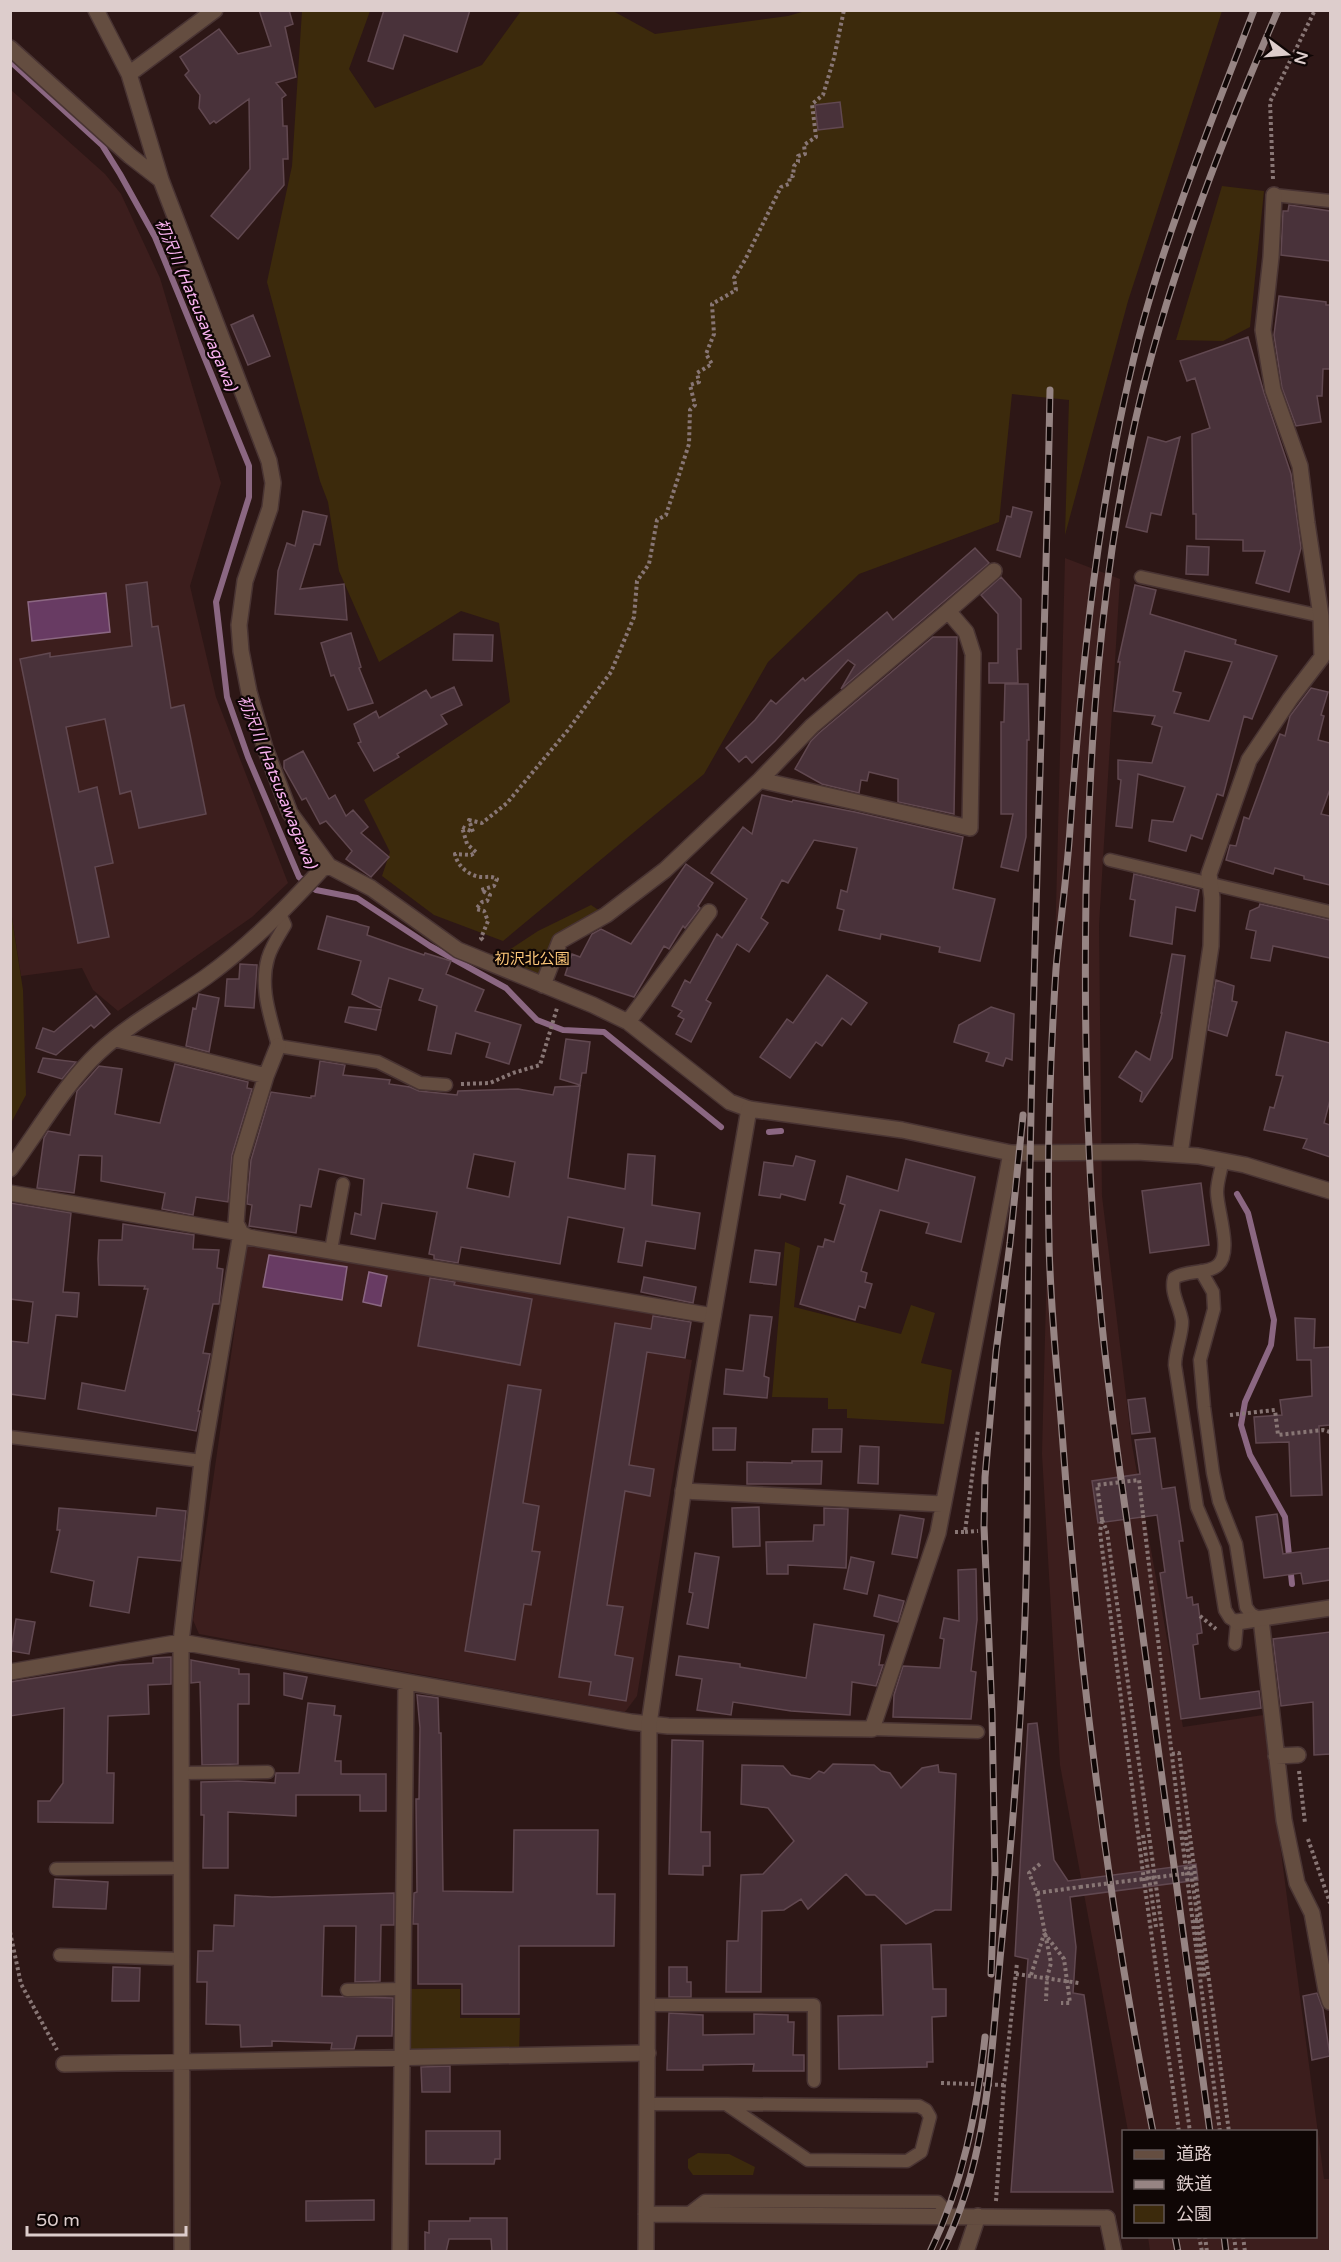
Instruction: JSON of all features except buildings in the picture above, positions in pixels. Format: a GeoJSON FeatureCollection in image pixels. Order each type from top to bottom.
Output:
{"type":"FeatureCollection","features":[{"type":"Feature","properties":{"kind":"street"},"geometry":{"type":"LineString","coordinates":[[96,10],[129,74],[161,180],[269,461],[273,483],[270,508],[245,581],[239,625],[241,651],[249,692],[265,748],[290,813],[326,867],[371,888],[458,950],[593,1005],[628,1022],[730,1102],[749,1109],[902,1130],[1011,1153],[1137,1152],[1180,1154],[1223,1160],[1330,1191]]}},
{"type":"Feature","properties":{"kind":"street"},"geometry":{"type":"LineString","coordinates":[[129,74],[215,10]]}},
{"type":"Feature","properties":{"kind":"street"},"geometry":{"type":"LineString","coordinates":[[10,48],[130,156],[161,180]]}},
{"type":"Feature","properties":{"kind":"street"},"geometry":{"type":"LineString","coordinates":[[1180,1154],[1211,945],[1212,898],[1209,874],[1249,760],[1290,699],[1326,658],[1300,466],[1273,390],[1263,330],[1271,257],[1274,195]]}},
{"type":"Feature","properties":{"kind":"street"},"geometry":{"type":"LineString","coordinates":[[543,985],[560,941],[606,915],[665,870],[760,780],[812,726],[994,572]]}},
{"type":"Feature","properties":{"kind":"street"},"geometry":{"type":"LineString","coordinates":[[760,780],[970,828],[973,654],[966,632],[948,611]]}},
{"type":"Feature","properties":{"kind":"street"},"geometry":{"type":"LineString","coordinates":[[10,1169],[68,1088],[98,1053],[147,1014],[206,976],[280,914],[326,867]]}},
{"type":"Feature","properties":{"kind":"street"},"geometry":{"type":"LineString","coordinates":[[628,1022],[709,912]]}},
{"type":"Feature","properties":{"kind":"street"},"geometry":{"type":"LineString","coordinates":[[116,1038],[266,1076]]}},
{"type":"Feature","properties":{"kind":"street"},"geometry":{"type":"LineString","coordinates":[[182,2252],[181,1642],[202,1461],[241,1233],[236,1223],[241,1158],[266,1076],[278,1046]]}},
{"type":"Feature","properties":{"kind":"street"},"geometry":{"type":"LineString","coordinates":[[646,2252],[649,1724],[683,1491],[749,1109]]}},
{"type":"Feature","properties":{"kind":"street"},"geometry":{"type":"LineString","coordinates":[[10,1672],[181,1642],[649,1724],[872,1729],[938,1533],[1011,1153]]}},
{"type":"Feature","properties":{"kind":"street"},"geometry":{"type":"LineString","coordinates":[[10,1193],[241,1233],[248,1237],[713,1316]]}},
{"type":"Feature","properties":{"kind":"street"},"geometry":{"type":"LineString","coordinates":[[683,1491],[942,1504]]}},
{"type":"Feature","properties":{"kind":"street"},"geometry":{"type":"LineString","coordinates":[[1237,1622],[1330,1608]]}},
{"type":"Feature","properties":{"kind":"street"},"geometry":{"type":"LineString","coordinates":[[1261,1619],[1284,1820],[1297,1883],[1312,1913],[1330,2002]]}},
{"type":"Feature","properties":{"kind":"street"},"geometry":{"type":"LineString","coordinates":[[400,2252],[406,1683]]}},
{"type":"Feature","properties":{"kind":"street"},"geometry":{"type":"LineString","coordinates":[[1276,1756],[1298,1755]]}},
{"type":"Feature","properties":{"kind":"street"},"geometry":{"type":"LineString","coordinates":[[64,2064],[648,2053]]}},
{"type":"Feature","properties":{"kind":"street"},"geometry":{"type":"LineString","coordinates":[[646,2214],[1107,2218],[1114,2252]]}},
{"type":"Feature","properties":{"kind":"street"},"geometry":{"type":"LineString","coordinates":[[966,2252],[978,2216]]}},
{"type":"Feature","properties":{"kind":"lane"},"geometry":{"type":"LineString","coordinates":[[1274,195],[1330,201]]}},
{"type":"Feature","properties":{"kind":"lane"},"geometry":{"type":"LineString","coordinates":[[1141,577],[1321,616]]}},
{"type":"Feature","properties":{"kind":"lane"},"geometry":{"type":"LineString","coordinates":[[1110,860],[1330,912]]}},
{"type":"Feature","properties":{"kind":"lane"},"geometry":{"type":"LineString","coordinates":[[280,914],[285,925],[268,957],[265,978],[266,1002],[278,1046],[378,1062],[420,1083],[446,1085]]}},
{"type":"Feature","properties":{"kind":"lane"},"geometry":{"type":"LineString","coordinates":[[1223,1160],[1217,1191],[1224,1238],[1223,1258],[1211,1269],[1180,1274],[1174,1278],[1172,1286],[1182,1323],[1175,1354],[1175,1365],[1197,1507],[1215,1549],[1225,1610],[1230,1618],[1237,1622],[1235,1644]]}},
{"type":"Feature","properties":{"kind":"lane"},"geometry":{"type":"LineString","coordinates":[[331,1251],[343,1184]]}},
{"type":"Feature","properties":{"kind":"lane"},"geometry":{"type":"LineString","coordinates":[[1201,1270],[1213,1292],[1214,1310],[1200,1360],[1200,1378],[1213,1473],[1219,1501],[1236,1544],[1246,1607],[1251,1614],[1261,1619]]}},
{"type":"Feature","properties":{"kind":"lane"},"geometry":{"type":"LineString","coordinates":[[10,1437],[202,1461]]}},
{"type":"Feature","properties":{"kind":"lane"},"geometry":{"type":"LineString","coordinates":[[872,1729],[978,1732]]}},
{"type":"Feature","properties":{"kind":"lane"},"geometry":{"type":"LineString","coordinates":[[181,1773],[268,1772]]}},
{"type":"Feature","properties":{"kind":"lane"},"geometry":{"type":"LineString","coordinates":[[56,1869],[181,1868]]}},
{"type":"Feature","properties":{"kind":"lane"},"geometry":{"type":"LineString","coordinates":[[60,1955],[181,1959]]}},
{"type":"Feature","properties":{"kind":"lane"},"geometry":{"type":"LineString","coordinates":[[347,1990],[403,1989]]}},
{"type":"Feature","properties":{"kind":"lane"},"geometry":{"type":"LineString","coordinates":[[648,2004],[814,2005],[814,2081]]}},
{"type":"Feature","properties":{"kind":"lane"},"geometry":{"type":"LineString","coordinates":[[647,2104],[726,2104],[919,2106],[926,2110],[930,2117],[921,2152],[907,2161],[808,2160],[726,2104]]}},
{"type":"Feature","properties":{"kind":"path"},"geometry":{"type":"LineString","coordinates":[[488,964],[492,951],[481,938],[488,921],[484,911],[476,909],[482,902],[487,901],[490,895],[480,890],[494,886],[497,879],[492,876],[481,877],[470,873],[456,862],[455,854],[471,855],[476,852],[467,844],[462,827],[473,832],[469,820],[482,823],[507,804],[568,730],[611,672],[634,617],[637,581],[649,564],[657,519],[666,515],[689,444],[690,410],[695,405],[690,385],[699,382],[697,373],[712,364],[706,354],[714,334],[712,304],[736,290],[734,278],[781,188],[789,184],[794,166],[798,162],[798,156],[805,154],[804,145],[816,137],[812,104],[823,95],[834,58],[844,10]]}},
{"type":"Feature","properties":{"kind":"path"},"geometry":{"type":"LineString","coordinates":[[1274,195],[1270,102],[1316,10]]}},
{"type":"Feature","properties":{"kind":"path"},"geometry":{"type":"LineString","coordinates":[[446,1085],[490,1083],[540,1065],[554,1017]]}},
{"type":"Feature","properties":{"kind":"path"},"geometry":{"type":"LineString","coordinates":[[1230,1415],[1275,1410],[1278,1435],[1323,1430],[1330,1432]]}},
{"type":"Feature","properties":{"kind":"path"},"geometry":{"type":"LineString","coordinates":[[1190,2130],[1107,1531],[1102,1520],[1097,1485],[1139,1480],[1172,1755],[1185,1831],[1204,1978],[1220,2130]]}},
{"type":"Feature","properties":{"kind":"path"},"geometry":{"type":"LineString","coordinates":[[1102,1520],[1100,1532],[1150,1928],[1179,2130]]}},
{"type":"Feature","properties":{"kind":"path"},"geometry":{"type":"LineString","coordinates":[[964,1532],[978,1531]]}},
{"type":"Feature","properties":{"kind":"path"},"geometry":{"type":"LineString","coordinates":[[1200,1616],[1219,1631]]}},
{"type":"Feature","properties":{"kind":"path"},"geometry":{"type":"LineString","coordinates":[[1172,1755],[1179,1753],[1185,1831],[1196,1919],[1229,2130]]}},
{"type":"Feature","properties":{"kind":"path"},"geometry":{"type":"LineString","coordinates":[[1298,1755],[1306,1834],[1330,1903]]}},
{"type":"Feature","properties":{"kind":"path"},"geometry":{"type":"LineString","coordinates":[[1185,1831],[1204,1978]]}},
{"type":"Feature","properties":{"kind":"path"},"geometry":{"type":"LineString","coordinates":[[1140,1835],[1149,1834]]}},
{"type":"Feature","properties":{"kind":"path"},"geometry":{"type":"LineString","coordinates":[[1140,1835],[1156,1927]]}},
{"type":"Feature","properties":{"kind":"path"},"geometry":{"type":"LineString","coordinates":[[1040,1864],[1029,1874],[1037,1893],[1051,1963],[1047,1978],[1046,2001]]}},
{"type":"Feature","properties":{"kind":"path"},"geometry":{"type":"LineString","coordinates":[[1037,1893],[1190,1873]]}},
{"type":"Feature","properties":{"kind":"path"},"geometry":{"type":"LineString","coordinates":[[1150,1928],[1162,1927]]}},
{"type":"Feature","properties":{"kind":"path"},"geometry":{"type":"LineString","coordinates":[[10,1932],[21,1984],[64,2064]]}},
{"type":"Feature","properties":{"kind":"path"},"geometry":{"type":"LineString","coordinates":[[1031,1976],[1044,1933]]}},
{"type":"Feature","properties":{"kind":"path"},"geometry":{"type":"LineString","coordinates":[[1044,1933],[1064,1959],[1070,2003],[1061,2003]]}},
{"type":"Feature","properties":{"kind":"path"},"geometry":{"type":"LineString","coordinates":[[996,2201],[1004,2085],[1017,1963]]}},
{"type":"Feature","properties":{"kind":"path"},"geometry":{"type":"LineString","coordinates":[[1016,1974],[1079,1983]]}},
{"type":"Feature","properties":{"kind":"path"},"geometry":{"type":"LineString","coordinates":[[940,2083],[1004,2085]]}},
{"type":"Feature","properties":{"kind":"path"},"geometry":{"type":"LineString","coordinates":[[1177,2122],[1189,2121]]}},
{"type":"Feature","properties":{"kind":"shaded area"},"geometry":{"type":"Polygon","coordinates":[[[10,89],[105,174],[121,194],[160,278],[221,483],[190,586],[216,697],[288,883],[252,917],[118,1011],[93,990],[82,968],[21,976],[11,911],[10,89]]]}},
{"type":"Feature","properties":{"kind":"shaded area"},"geometry":{"type":"Polygon","coordinates":[[[1065,558],[1120,579],[1099,925],[1102,1196],[1132,1445],[1183,1727],[1263,1715],[1324,2179],[1330,2179],[1330,2251],[1150,2251],[1148,2238],[1317,2238],[1317,2130],[1128,2130],[1060,1765],[1042,1454],[1065,558]]]}},
{"type":"Feature","properties":{"kind":"shaded area"},"geometry":{"type":"Polygon","coordinates":[[[106,593],[110,632],[32,641],[28,602],[106,593]]]}},
{"type":"Feature","properties":{"kind":"shaded area"},"geometry":{"type":"Polygon","coordinates":[[[248,1237],[658,1307],[650,1353],[692,1360],[637,1696],[625,1712],[199,1634],[193,1620],[248,1237]]]}},
{"type":"Feature","properties":{"kind":"shaded area"},"geometry":{"type":"Polygon","coordinates":[[[269,1255],[347,1267],[342,1300],[263,1287],[269,1255]]]}},
{"type":"Feature","properties":{"kind":"shaded area"},"geometry":{"type":"Polygon","coordinates":[[[369,1272],[387,1276],[381,1306],[363,1302],[369,1272]]]}},
{"type":"Feature","properties":{"kind":"green space"},"geometry":{"type":"Polygon","coordinates":[[[809,10],[1222,11],[1128,301],[1065,535],[1069,400],[1012,394],[999,522],[859,574],[768,662],[704,774],[503,941],[434,915],[382,876],[390,852],[364,800],[510,702],[499,623],[461,611],[379,662],[339,571],[328,502],[320,481],[267,282],[292,166],[302,11],[370,11],[349,69],[375,108],[482,65],[521,11],[613,11],[655,34],[788,16],[809,10]]]}},
{"type":"Feature","properties":{"kind":"green space"},"geometry":{"type":"Polygon","coordinates":[[[1222,186],[1264,191],[1250,327],[1223,341],[1176,340],[1222,186]]]}},
{"type":"Feature","properties":{"kind":"green space","name":"初沢北公園"},"geometry":{"type":"Polygon","coordinates":[[[591,905],[606,915],[560,941],[543,985],[488,964],[538,931],[591,905]]]}},
{"type":"Feature","properties":{"kind":"green space"},"geometry":{"type":"Polygon","coordinates":[[[11,912],[23,990],[26,1095],[11,1123],[11,912]]]}},
{"type":"Feature","properties":{"kind":"green space"},"geometry":{"type":"Polygon","coordinates":[[[785,1242],[800,1248],[794,1307],[901,1334],[911,1305],[935,1313],[921,1363],[952,1370],[944,1424],[847,1418],[847,1409],[828,1409],[828,1398],[772,1397],[785,1242]]]}},
{"type":"Feature","properties":{"kind":"green space"},"geometry":{"type":"Polygon","coordinates":[[[403,1989],[460,1989],[460,2018],[520,2018],[519,2055],[402,2057],[403,1989]]]}},
{"type":"Feature","properties":{"kind":"green space"},"geometry":{"type":"Polygon","coordinates":[[[698,2153],[729,2154],[755,2167],[753,2175],[693,2175],[688,2168],[688,2159],[698,2153]]]}},
{"type":"Feature","properties":{"kind":"waterway","name":"初沢川 (Hatsusawagawa)"},"geometry":{"type":"LineString","coordinates":[[10,61],[102,145],[120,174],[155,237],[249,466],[249,497],[216,602],[227,697],[248,757],[299,877],[316,890],[357,898],[430,946],[506,988],[537,1020],[563,1030],[604,1032],[721,1127]]}},
{"type":"Feature","properties":{"kind":"waterway","name":"初沢川 (Hatsusawagawa)"},"geometry":{"type":"LineString","coordinates":[[769,1132],[781,1131]]}},
{"type":"Feature","properties":{"kind":"waterway","name":"初沢川 (Hatsusawagawa)"},"geometry":{"type":"LineString","coordinates":[[1237,1194],[1248,1213],[1274,1320],[1271,1345],[1245,1402],[1241,1425],[1250,1455],[1285,1517],[1292,1584]]}},
{"type":"Feature","properties":{"kind":"railway"},"geometry":{"type":"LineString","coordinates":[[1153,2130],[1109,1876],[1087,1704],[1070,1531],[1054,1343],[1050,1266],[1048,1206],[1052,1037],[1056,969],[1086,643],[1102,520],[1113,459],[1139,337],[1163,254],[1254,10]]}},
{"type":"Feature","properties":{"kind":"railway"},"geometry":{"type":"LineString","coordinates":[[1210,2130],[1103,1336],[1091,1193],[1087,1093],[1086,893],[1090,779],[1098,666],[1111,553],[1131,441],[1158,331],[1175,277],[1213,168],[1278,10]]}},
{"type":"Feature","properties":{"kind":"railway"},"geometry":{"type":"LineString","coordinates":[[942,2252],[958,2216],[970,2179],[985,2104],[1010,1858],[1020,1721],[1025,1630],[1031,1130],[1050,390]]}},
{"type":"Feature","properties":{"kind":"railway"},"geometry":{"type":"LineString","coordinates":[[991,1974],[995,1872],[992,1713],[984,1526],[985,1477],[996,1352],[1023,1115]]}},
{"type":"Feature","properties":{"kind":"railway"},"geometry":{"type":"LineString","coordinates":[[930,2252],[942,2226],[967,2147],[978,2092],[985,2037]]}},
{"type":"Feature","properties":{"kind":"railway"},"geometry":{"type":"LineString","coordinates":[[1175,2238],[1178,2252]]}},
{"type":"Feature","properties":{"kind":"railway"},"geometry":{"type":"LineString","coordinates":[[1224,2238],[1226,2252]]}}]}
